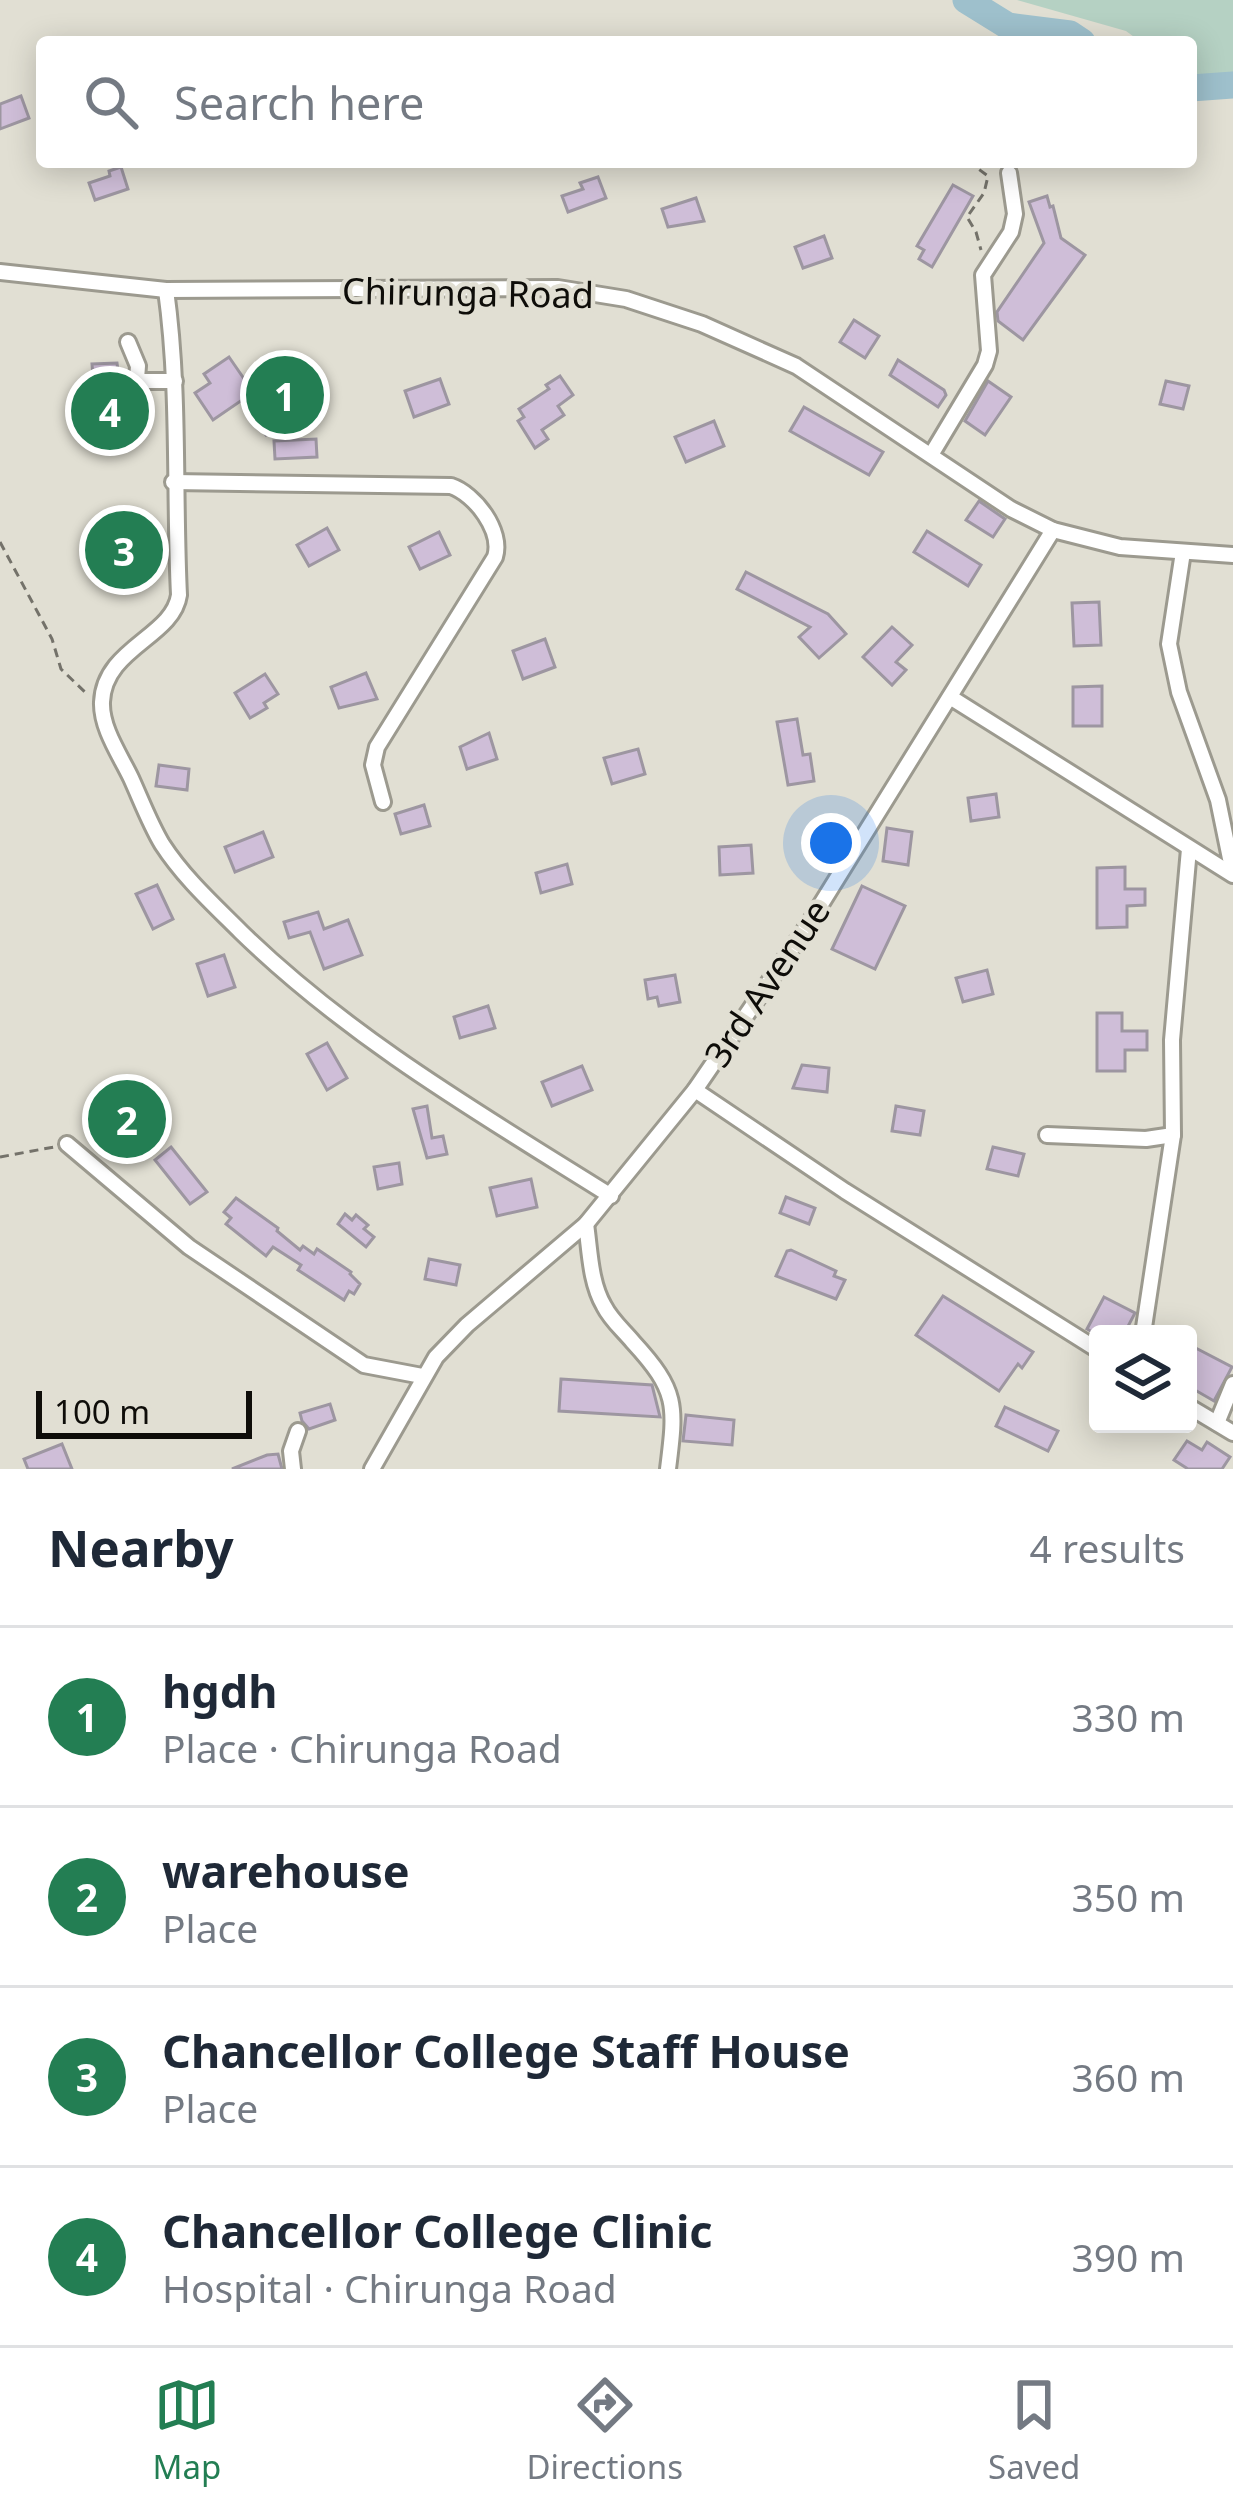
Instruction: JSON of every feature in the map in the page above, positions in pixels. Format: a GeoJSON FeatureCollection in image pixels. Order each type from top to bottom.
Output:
{"type":"FeatureCollection","features":[{"type":"Feature","properties":{"kind":"street"},"geometry":{"type":"LineString","coordinates":[[931,455],[989,351],[983,275],[1011,232],[1015,214],[1009,173]]}},
{"type":"Feature","properties":{"kind":"street","name":"Chirunga Road"},"geometry":{"type":"LineString","coordinates":[[0,272],[166,290],[558,288],[626,299],[702,324],[796,366],[1011,508],[1053,530],[1120,547],[1233,555]]}},
{"type":"Feature","properties":{"kind":"street"},"geometry":{"type":"LineString","coordinates":[[166,290],[175,381],[178,604],[176,611],[120,660],[102,703],[108,729],[164,847],[186,877],[269,960],[385,1053],[611,1196]]}},
{"type":"Feature","properties":{"kind":"street"},"geometry":{"type":"LineString","coordinates":[[128,342],[140,381],[135,404]]}},
{"type":"Feature","properties":{"kind":"street"},"geometry":{"type":"LineString","coordinates":[[140,381],[175,381]]}},
{"type":"Feature","properties":{"kind":"street"},"geometry":{"type":"LineString","coordinates":[[173,482],[451,486],[468,495],[493,529],[498,547],[494,556],[374,755],[383,802]]}},
{"type":"Feature","properties":{"kind":"street","name":"3rd Avenue"},"geometry":{"type":"LineString","coordinates":[[1053,530],[810,922],[695,1090],[1089,1344]]}},
{"type":"Feature","properties":{"kind":"street"},"geometry":{"type":"LineString","coordinates":[[1183,552],[1169,644],[1179,692],[1218,800],[1233,874]]}},
{"type":"Feature","properties":{"kind":"street"},"geometry":{"type":"LineString","coordinates":[[950,697],[1233,874]]}},
{"type":"Feature","properties":{"kind":"street"},"geometry":{"type":"LineString","coordinates":[[1144,1325],[1173,1135],[1172,1040],[1189,849]]}},
{"type":"Feature","properties":{"kind":"street"},"geometry":{"type":"LineString","coordinates":[[371,1469],[422,1376],[467,1325],[586,1224],[695,1090]]}},
{"type":"Feature","properties":{"kind":"street"},"geometry":{"type":"LineString","coordinates":[[1047,1135],[1146,1139],[1173,1135]]}},
{"type":"Feature","properties":{"kind":"street"},"geometry":{"type":"LineString","coordinates":[[67,1144],[189,1247],[364,1364],[422,1376]]}},
{"type":"Feature","properties":{"kind":"street"},"geometry":{"type":"LineString","coordinates":[[586,1224],[598,1295],[670,1393],[673,1425],[668,1469]]}},
{"type":"Feature","properties":{"kind":"street"},"geometry":{"type":"LineString","coordinates":[[1217,1423],[1233,1384]]}},
{"type":"Feature","properties":{"kind":"street"},"geometry":{"type":"LineString","coordinates":[[1197,1411],[1233,1433]]}},
{"type":"Feature","properties":{"kind":"street"},"geometry":{"type":"LineString","coordinates":[[293,1469],[291,1450],[298,1431]]}},
{"type":"Feature","properties":{"kind":"path"},"geometry":{"type":"LineString","coordinates":[[977,168],[988,176],[984,193],[967,218],[976,232],[983,275]]}},
{"type":"Feature","properties":{"kind":"path"},"geometry":{"type":"LineString","coordinates":[[0,542],[52,638],[61,669],[102,703]]}},
{"type":"Feature","properties":{"kind":"path"},"geometry":{"type":"LineString","coordinates":[[0,1157],[67,1144]]}},
{"type":"Feature","properties":{"kind":"green space"},"geometry":{"type":"Polygon","coordinates":[[[1017,0],[1233,0],[1233,81],[1197,80],[1197,36],[1133,36],[1017,0]]]}},
{"type":"Feature","properties":{"kind":"building"},"geometry":{"type":"Polygon","coordinates":[[[21,96],[29,118],[0,129],[0,104],[21,96]]]}},
{"type":"Feature","properties":{"kind":"building"},"geometry":{"type":"Polygon","coordinates":[[[121,168],[128,189],[95,200],[89,183],[110,176],[109,171],[121,168]]]}},
{"type":"Feature","properties":{"kind":"building"},"geometry":{"type":"Polygon","coordinates":[[[598,177],[606,198],[568,212],[562,196],[583,189],[580,183],[598,177]]]}},
{"type":"Feature","properties":{"kind":"building"},"geometry":{"type":"Polygon","coordinates":[[[953,185],[973,196],[932,267],[919,259],[924,250],[917,246],[953,185]]]}},
{"type":"Feature","properties":{"kind":"building"},"geometry":{"type":"Polygon","coordinates":[[[1047,196],[1061,238],[1085,255],[1023,340],[998,321],[997,312],[1044,243],[1029,202],[1047,196]]]}},
{"type":"Feature","properties":{"kind":"building"},"geometry":{"type":"Polygon","coordinates":[[[696,198],[704,221],[668,227],[662,209],[696,198]]]}},
{"type":"Feature","properties":{"kind":"building"},"geometry":{"type":"Polygon","coordinates":[[[824,236],[832,258],[803,268],[795,247],[824,236]]]}},
{"type":"Feature","properties":{"kind":"building"},"geometry":{"type":"Polygon","coordinates":[[[854,320],[879,336],[865,358],[840,342],[854,320]]]}},
{"type":"Feature","properties":{"kind":"building"},"geometry":{"type":"Polygon","coordinates":[[[229,357],[258,399],[305,369],[321,394],[281,419],[284,423],[266,435],[242,400],[213,420],[195,393],[210,383],[204,374],[229,357]]]}},
{"type":"Feature","properties":{"kind":"building"},"geometry":{"type":"Polygon","coordinates":[[[898,360],[944,390],[938,407],[890,375],[898,360]]]}},
{"type":"Feature","properties":{"kind":"building"},"geometry":{"type":"Polygon","coordinates":[[[117,363],[125,427],[97,429],[92,364],[117,363]]]}},
{"type":"Feature","properties":{"kind":"building"},"geometry":{"type":"Polygon","coordinates":[[[560,376],[573,395],[558,406],[564,415],[542,430],[548,439],[535,448],[518,421],[524,417],[519,409],[560,376]]]}},
{"type":"Feature","properties":{"kind":"building"},"geometry":{"type":"Polygon","coordinates":[[[440,379],[449,404],[414,417],[405,391],[440,379]]]}},
{"type":"Feature","properties":{"kind":"building"},"geometry":{"type":"Polygon","coordinates":[[[988,381],[1011,397],[985,435],[965,421],[988,381]]]}},
{"type":"Feature","properties":{"kind":"building"},"geometry":{"type":"Polygon","coordinates":[[[1166,381],[1189,386],[1183,409],[1160,404],[1166,381]]]}},
{"type":"Feature","properties":{"kind":"building"},"geometry":{"type":"Polygon","coordinates":[[[804,407],[883,452],[869,475],[790,431],[804,407]]]}},
{"type":"Feature","properties":{"kind":"building"},"geometry":{"type":"Polygon","coordinates":[[[714,421],[724,446],[686,462],[675,437],[714,421]]]}},
{"type":"Feature","properties":{"kind":"building"},"geometry":{"type":"Polygon","coordinates":[[[316,439],[317,457],[275,459],[274,441],[316,439]]]}},
{"type":"Feature","properties":{"kind":"building"},"geometry":{"type":"Polygon","coordinates":[[[979,501],[1005,519],[993,537],[966,520],[979,501]]]}},
{"type":"Feature","properties":{"kind":"building"},"geometry":{"type":"Polygon","coordinates":[[[327,528],[339,550],[309,566],[297,545],[327,528]]]}},
{"type":"Feature","properties":{"kind":"building"},"geometry":{"type":"Polygon","coordinates":[[[927,531],[981,565],[968,586],[914,552],[927,531]]]}},
{"type":"Feature","properties":{"kind":"building"},"geometry":{"type":"Polygon","coordinates":[[[439,532],[450,555],[420,569],[409,547],[439,532]]]}},
{"type":"Feature","properties":{"kind":"building"},"geometry":{"type":"Polygon","coordinates":[[[145,537],[147,553],[104,563],[101,548],[145,537]]]}},
{"type":"Feature","properties":{"kind":"building"},"geometry":{"type":"Polygon","coordinates":[[[746,572],[828,614],[846,634],[819,658],[799,637],[810,627],[737,589],[746,572]]]}},
{"type":"Feature","properties":{"kind":"building"},"geometry":{"type":"Polygon","coordinates":[[[1099,602],[1101,645],[1074,646],[1072,603],[1099,602]]]}},
{"type":"Feature","properties":{"kind":"building"},"geometry":{"type":"Polygon","coordinates":[[[892,627],[912,645],[896,662],[906,670],[892,685],[863,657],[892,627]]]}},
{"type":"Feature","properties":{"kind":"building"},"geometry":{"type":"Polygon","coordinates":[[[545,639],[555,667],[523,679],[513,651],[545,639]]]}},
{"type":"Feature","properties":{"kind":"building"},"geometry":{"type":"Polygon","coordinates":[[[366,673],[377,699],[339,708],[331,687],[366,673]]]}},
{"type":"Feature","properties":{"kind":"building"},"geometry":{"type":"Polygon","coordinates":[[[265,674],[278,694],[250,718],[235,693],[265,674]]]}},
{"type":"Feature","properties":{"kind":"building"},"geometry":{"type":"Polygon","coordinates":[[[1102,686],[1102,726],[1073,726],[1073,687],[1102,686]]]}},
{"type":"Feature","properties":{"kind":"building"},"geometry":{"type":"Polygon","coordinates":[[[797,719],[803,755],[810,754],[814,781],[788,785],[777,722],[797,719]]]}},
{"type":"Feature","properties":{"kind":"building"},"geometry":{"type":"Polygon","coordinates":[[[489,733],[497,759],[467,769],[460,747],[489,733]]]}},
{"type":"Feature","properties":{"kind":"building"},"geometry":{"type":"Polygon","coordinates":[[[638,749],[645,774],[612,784],[604,758],[638,749]]]}},
{"type":"Feature","properties":{"kind":"building"},"geometry":{"type":"Polygon","coordinates":[[[159,765],[189,769],[187,790],[156,786],[159,765]]]}},
{"type":"Feature","properties":{"kind":"building"},"geometry":{"type":"Polygon","coordinates":[[[996,794],[999,817],[971,821],[968,798],[996,794]]]}},
{"type":"Feature","properties":{"kind":"building"},"geometry":{"type":"Polygon","coordinates":[[[424,805],[430,826],[401,834],[395,814],[424,805]]]}},
{"type":"Feature","properties":{"kind":"building"},"geometry":{"type":"Polygon","coordinates":[[[887,828],[912,832],[908,865],[883,861],[887,828]]]}},
{"type":"Feature","properties":{"kind":"building"},"geometry":{"type":"Polygon","coordinates":[[[263,832],[273,857],[235,872],[225,847],[263,832]]]}},
{"type":"Feature","properties":{"kind":"building"},"geometry":{"type":"Polygon","coordinates":[[[751,845],[753,873],[720,875],[719,847],[751,845]]]}},
{"type":"Feature","properties":{"kind":"building"},"geometry":{"type":"Polygon","coordinates":[[[567,864],[572,884],[541,893],[536,873],[567,864]]]}},
{"type":"Feature","properties":{"kind":"building"},"geometry":{"type":"Polygon","coordinates":[[[1125,867],[1125,889],[1145,889],[1145,905],[1127,906],[1127,927],[1097,928],[1097,868],[1125,867]]]}},
{"type":"Feature","properties":{"kind":"building"},"geometry":{"type":"Polygon","coordinates":[[[157,885],[173,919],[153,929],[136,894],[157,885]]]}},
{"type":"Feature","properties":{"kind":"building"},"geometry":{"type":"Polygon","coordinates":[[[862,886],[905,906],[875,969],[832,949],[862,886]]]}},
{"type":"Feature","properties":{"kind":"building"},"geometry":{"type":"Polygon","coordinates":[[[318,912],[324,929],[348,920],[362,955],[324,969],[310,932],[289,938],[284,922],[318,912]]]}},
{"type":"Feature","properties":{"kind":"building"},"geometry":{"type":"Polygon","coordinates":[[[224,955],[235,987],[208,996],[197,964],[224,955]]]}},
{"type":"Feature","properties":{"kind":"building"},"geometry":{"type":"Polygon","coordinates":[[[987,970],[993,994],[963,1002],[956,978],[987,970]]]}},
{"type":"Feature","properties":{"kind":"building"},"geometry":{"type":"Polygon","coordinates":[[[675,975],[680,1002],[659,1006],[657,997],[648,999],[645,980],[675,975]]]}},
{"type":"Feature","properties":{"kind":"building"},"geometry":{"type":"Polygon","coordinates":[[[488,1006],[495,1028],[460,1038],[454,1017],[488,1006]]]}},
{"type":"Feature","properties":{"kind":"building"},"geometry":{"type":"Polygon","coordinates":[[[1097,1013],[1122,1013],[1122,1031],[1147,1031],[1147,1050],[1125,1050],[1125,1071],[1097,1071],[1097,1013]]]}},
{"type":"Feature","properties":{"kind":"building"},"geometry":{"type":"Polygon","coordinates":[[[327,1043],[347,1078],[327,1090],[307,1054],[327,1043]]]}},
{"type":"Feature","properties":{"kind":"building"},"geometry":{"type":"Polygon","coordinates":[[[802,1065],[829,1068],[827,1092],[793,1088],[802,1065]]]}},
{"type":"Feature","properties":{"kind":"building"},"geometry":{"type":"Polygon","coordinates":[[[582,1066],[592,1090],[552,1106],[542,1082],[582,1066]]]}},
{"type":"Feature","properties":{"kind":"building"},"geometry":{"type":"Polygon","coordinates":[[[106,1090],[110,1094],[113,1090],[148,1116],[144,1122],[155,1131],[145,1141],[139,1136],[132,1144],[105,1117],[101,1121],[89,1110],[106,1090]]]}},
{"type":"Feature","properties":{"kind":"building"},"geometry":{"type":"Polygon","coordinates":[[[427,1106],[432,1138],[443,1136],[447,1154],[427,1158],[413,1109],[427,1106]]]}},
{"type":"Feature","properties":{"kind":"building"},"geometry":{"type":"Polygon","coordinates":[[[896,1106],[924,1111],[920,1135],[892,1131],[896,1106]]]}},
{"type":"Feature","properties":{"kind":"building"},"geometry":{"type":"Polygon","coordinates":[[[171,1147],[207,1192],[190,1204],[155,1160],[171,1147]]]}},
{"type":"Feature","properties":{"kind":"building"},"geometry":{"type":"Polygon","coordinates":[[[993,1147],[1024,1154],[1018,1176],[987,1169],[993,1147]]]}},
{"type":"Feature","properties":{"kind":"building"},"geometry":{"type":"Polygon","coordinates":[[[399,1163],[402,1184],[378,1189],[374,1167],[399,1163]]]}},
{"type":"Feature","properties":{"kind":"building"},"geometry":{"type":"Polygon","coordinates":[[[531,1179],[537,1207],[497,1216],[490,1188],[531,1179]]]}},
{"type":"Feature","properties":{"kind":"building"},"geometry":{"type":"Polygon","coordinates":[[[786,1197],[815,1208],[809,1224],[780,1213],[786,1197]]]}},
{"type":"Feature","properties":{"kind":"building"},"geometry":{"type":"Polygon","coordinates":[[[236,1198],[300,1250],[303,1246],[314,1254],[317,1249],[351,1272],[360,1284],[354,1294],[349,1291],[344,1300],[298,1270],[301,1265],[273,1247],[266,1256],[226,1224],[231,1218],[224,1212],[236,1198]]]}},
{"type":"Feature","properties":{"kind":"building"},"geometry":{"type":"Polygon","coordinates":[[[345,1214],[352,1220],[356,1215],[368,1225],[364,1229],[374,1237],[366,1247],[338,1224],[345,1214]]]}},
{"type":"Feature","properties":{"kind":"building"},"geometry":{"type":"Polygon","coordinates":[[[791,1250],[845,1280],[836,1299],[776,1276],[791,1250]]]}},
{"type":"Feature","properties":{"kind":"building"},"geometry":{"type":"Polygon","coordinates":[[[429,1259],[460,1265],[456,1285],[425,1279],[429,1259]]]}},
{"type":"Feature","properties":{"kind":"building"},"geometry":{"type":"Polygon","coordinates":[[[943,1296],[1033,1352],[999,1391],[916,1335],[943,1296]]]}},
{"type":"Feature","properties":{"kind":"building"},"geometry":{"type":"Polygon","coordinates":[[[1104,1297],[1135,1313],[1129,1325],[1089,1325],[1104,1297]]]}},
{"type":"Feature","properties":{"kind":"building"},"geometry":{"type":"Polygon","coordinates":[[[1197,1349],[1232,1367],[1214,1401],[1197,1391],[1197,1349]]]}},
{"type":"Feature","properties":{"kind":"building"},"geometry":{"type":"Polygon","coordinates":[[[561,1379],[652,1385],[660,1417],[559,1411],[561,1379]]]}},
{"type":"Feature","properties":{"kind":"building"},"geometry":{"type":"Polygon","coordinates":[[[330,1404],[335,1420],[309,1429],[302,1421],[300,1413],[330,1404]]]}},
{"type":"Feature","properties":{"kind":"building"},"geometry":{"type":"Polygon","coordinates":[[[1005,1407],[1058,1431],[1048,1451],[996,1426],[1005,1407]]]}},
{"type":"Feature","properties":{"kind":"building"},"geometry":{"type":"Polygon","coordinates":[[[686,1415],[734,1420],[732,1445],[683,1441],[686,1415]]]}},
{"type":"Feature","properties":{"kind":"building"},"geometry":{"type":"Polygon","coordinates":[[[1187,1441],[1202,1450],[1207,1442],[1230,1457],[1222,1469],[1188,1469],[1174,1460],[1187,1441]]]}},
{"type":"Feature","properties":{"kind":"building"},"geometry":{"type":"Polygon","coordinates":[[[62,1444],[72,1469],[28,1469],[24,1459],[62,1444]]]}},
{"type":"Feature","properties":{"kind":"building"},"geometry":{"type":"Polygon","coordinates":[[[278,1454],[282,1469],[232,1469],[267,1455],[278,1454]]]}},
{"type":"Feature","properties":{"kind":"waterway"},"geometry":{"type":"LineString","coordinates":[[966,0],[1008,26],[1073,36]]}},
{"type":"Feature","properties":{"kind":"waterway"},"geometry":{"type":"LineString","coordinates":[[1197,88],[1233,85]]}},
{"type":"Feature","properties":{"kind":"place","name":"hgdh"},"geometry":{"type":"Point","coordinates":[285,395]}},
{"type":"Feature","properties":{"kind":"place","name":"Chancellor College Clinic"},"geometry":{"type":"Point","coordinates":[110,411]}},
{"type":"Feature","properties":{"kind":"place","name":"Chancellor College Staff House"},"geometry":{"type":"Point","coordinates":[124,550]}},
{"type":"Feature","properties":{"kind":"place","name":"warehouse"},"geometry":{"type":"Point","coordinates":[127,1119]}}]}
